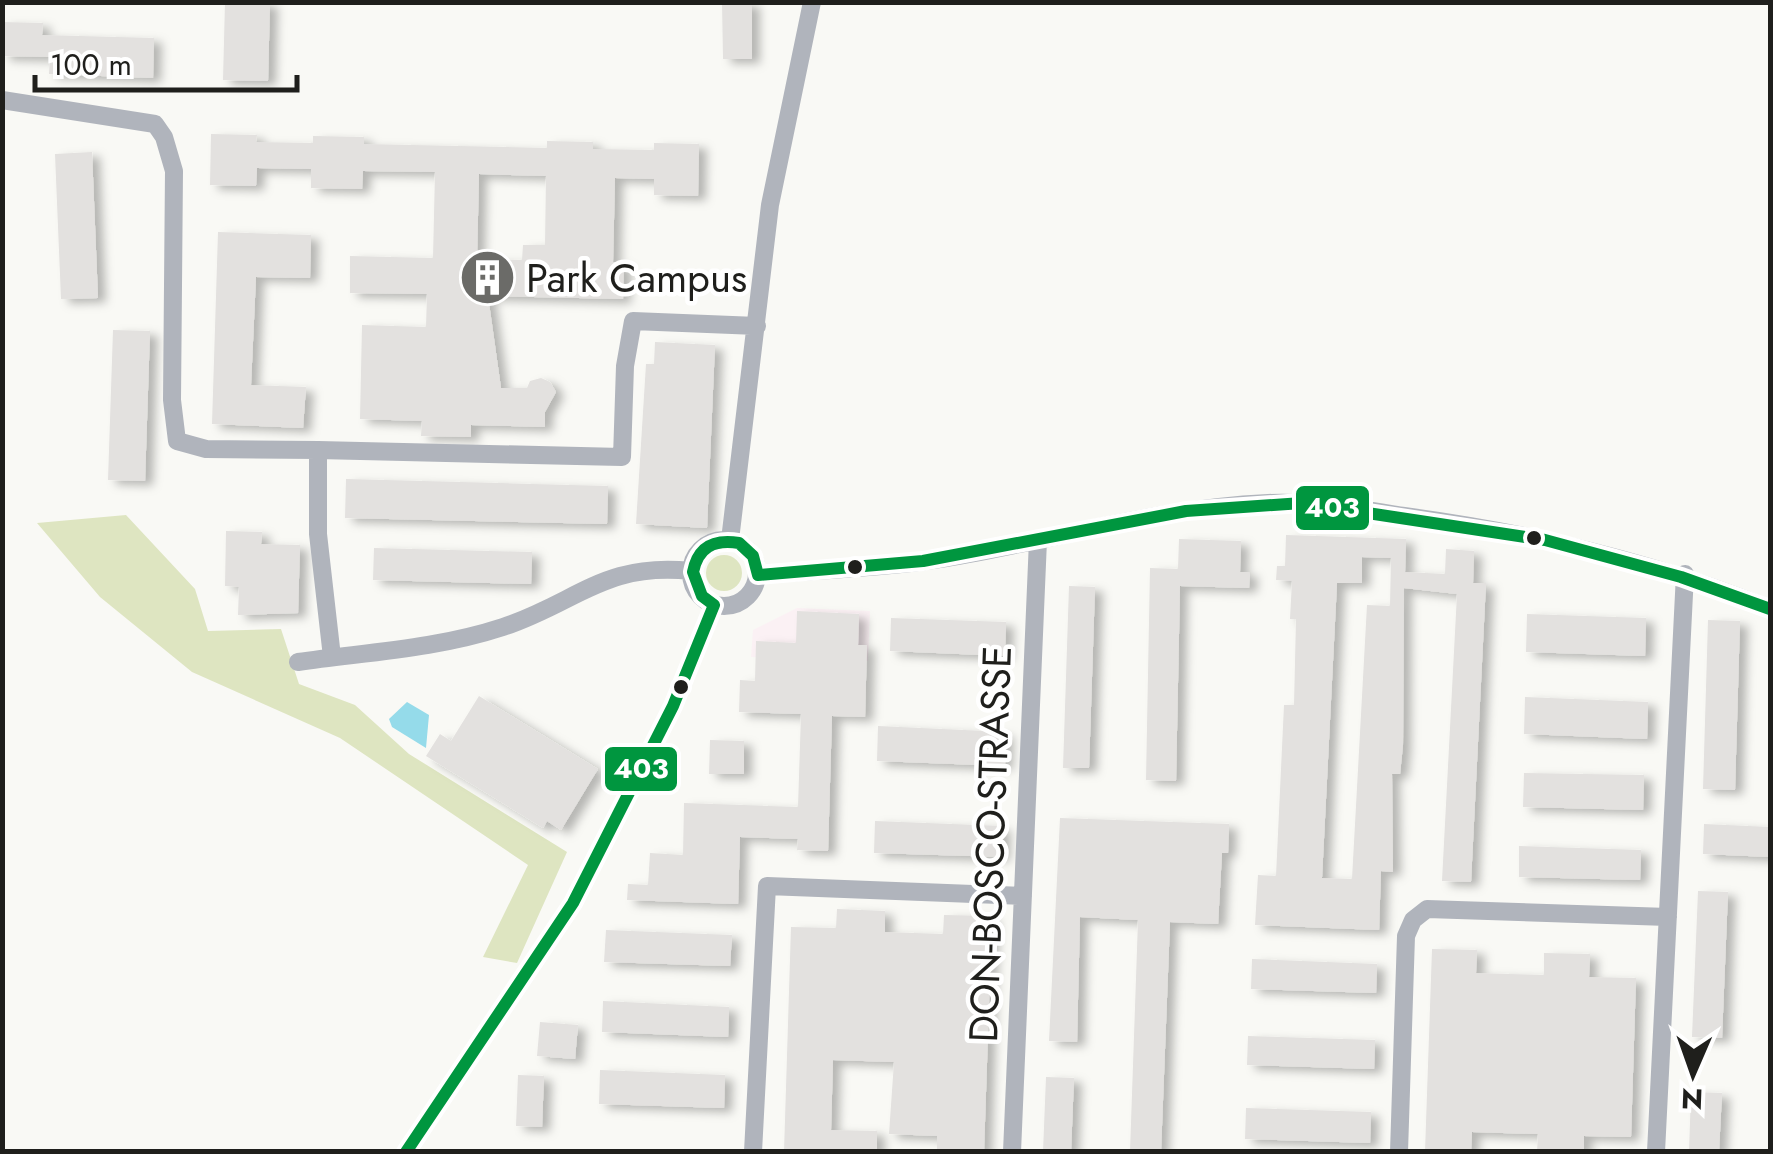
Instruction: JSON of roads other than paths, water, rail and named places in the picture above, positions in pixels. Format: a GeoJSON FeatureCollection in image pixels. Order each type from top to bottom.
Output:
{"type":"FeatureCollection","features":[{"type":"Feature","properties":{"kind":"street"},"geometry":{"type":"LineString","coordinates":[[730,540],[780,147],[812,2]]}},
{"type":"Feature","properties":{"kind":"street"},"geometry":{"type":"LineString","coordinates":[[2,100],[154,124],[164,136],[174,171],[172,400],[177,441],[206,449],[622,458],[625,366],[633,321],[756,326]]}},
{"type":"Feature","properties":{"kind":"street"},"geometry":{"type":"LineString","coordinates":[[318,450],[318,534],[332,657]]}},
{"type":"Feature","properties":{"kind":"street"},"geometry":{"type":"LineString","coordinates":[[758,575],[862,569],[1038,540],[1136,518],[1273,502],[1342,507],[1516,532],[1684,574],[1770,609]]}},
{"type":"Feature","properties":{"kind":"street"},"geometry":{"type":"LineString","coordinates":[[730,540],[747,549],[758,575],[743,600],[714,605],[697,592],[691,571],[700,551],[730,540]]}},
{"type":"Feature","properties":{"kind":"street","name":"DON-BOSCO-STRASSE"},"geometry":{"type":"LineString","coordinates":[[1012,1152],[1038,540]]}},
{"type":"Feature","properties":{"kind":"street"},"geometry":{"type":"LineString","coordinates":[[298,662],[433,646],[506,626],[628,570],[691,571]]}},
{"type":"Feature","properties":{"kind":"street"},"geometry":{"type":"LineString","coordinates":[[1656,1152],[1684,574]]}},
{"type":"Feature","properties":{"kind":"street"},"geometry":{"type":"LineString","coordinates":[[406,1152],[573,904],[651,753],[714,605]]}},
{"type":"Feature","properties":{"kind":"street"},"geometry":{"type":"LineString","coordinates":[[753,1152],[767,886],[1023,896]]}},
{"type":"Feature","properties":{"kind":"street"},"geometry":{"type":"LineString","coordinates":[[1398,1152],[1406,936],[1413,920],[1427,909],[1668,917]]}},
{"type":"Feature","properties":{"kind":"water"},"geometry":{"type":"Polygon","coordinates":[[[407,702],[429,715],[426,748],[392,727],[389,719],[407,702]]]}},
{"type":"Feature","properties":{"kind":"place","name":"Park Campus"},"geometry":{"type":"Point","coordinates":[487,278]}}]}
